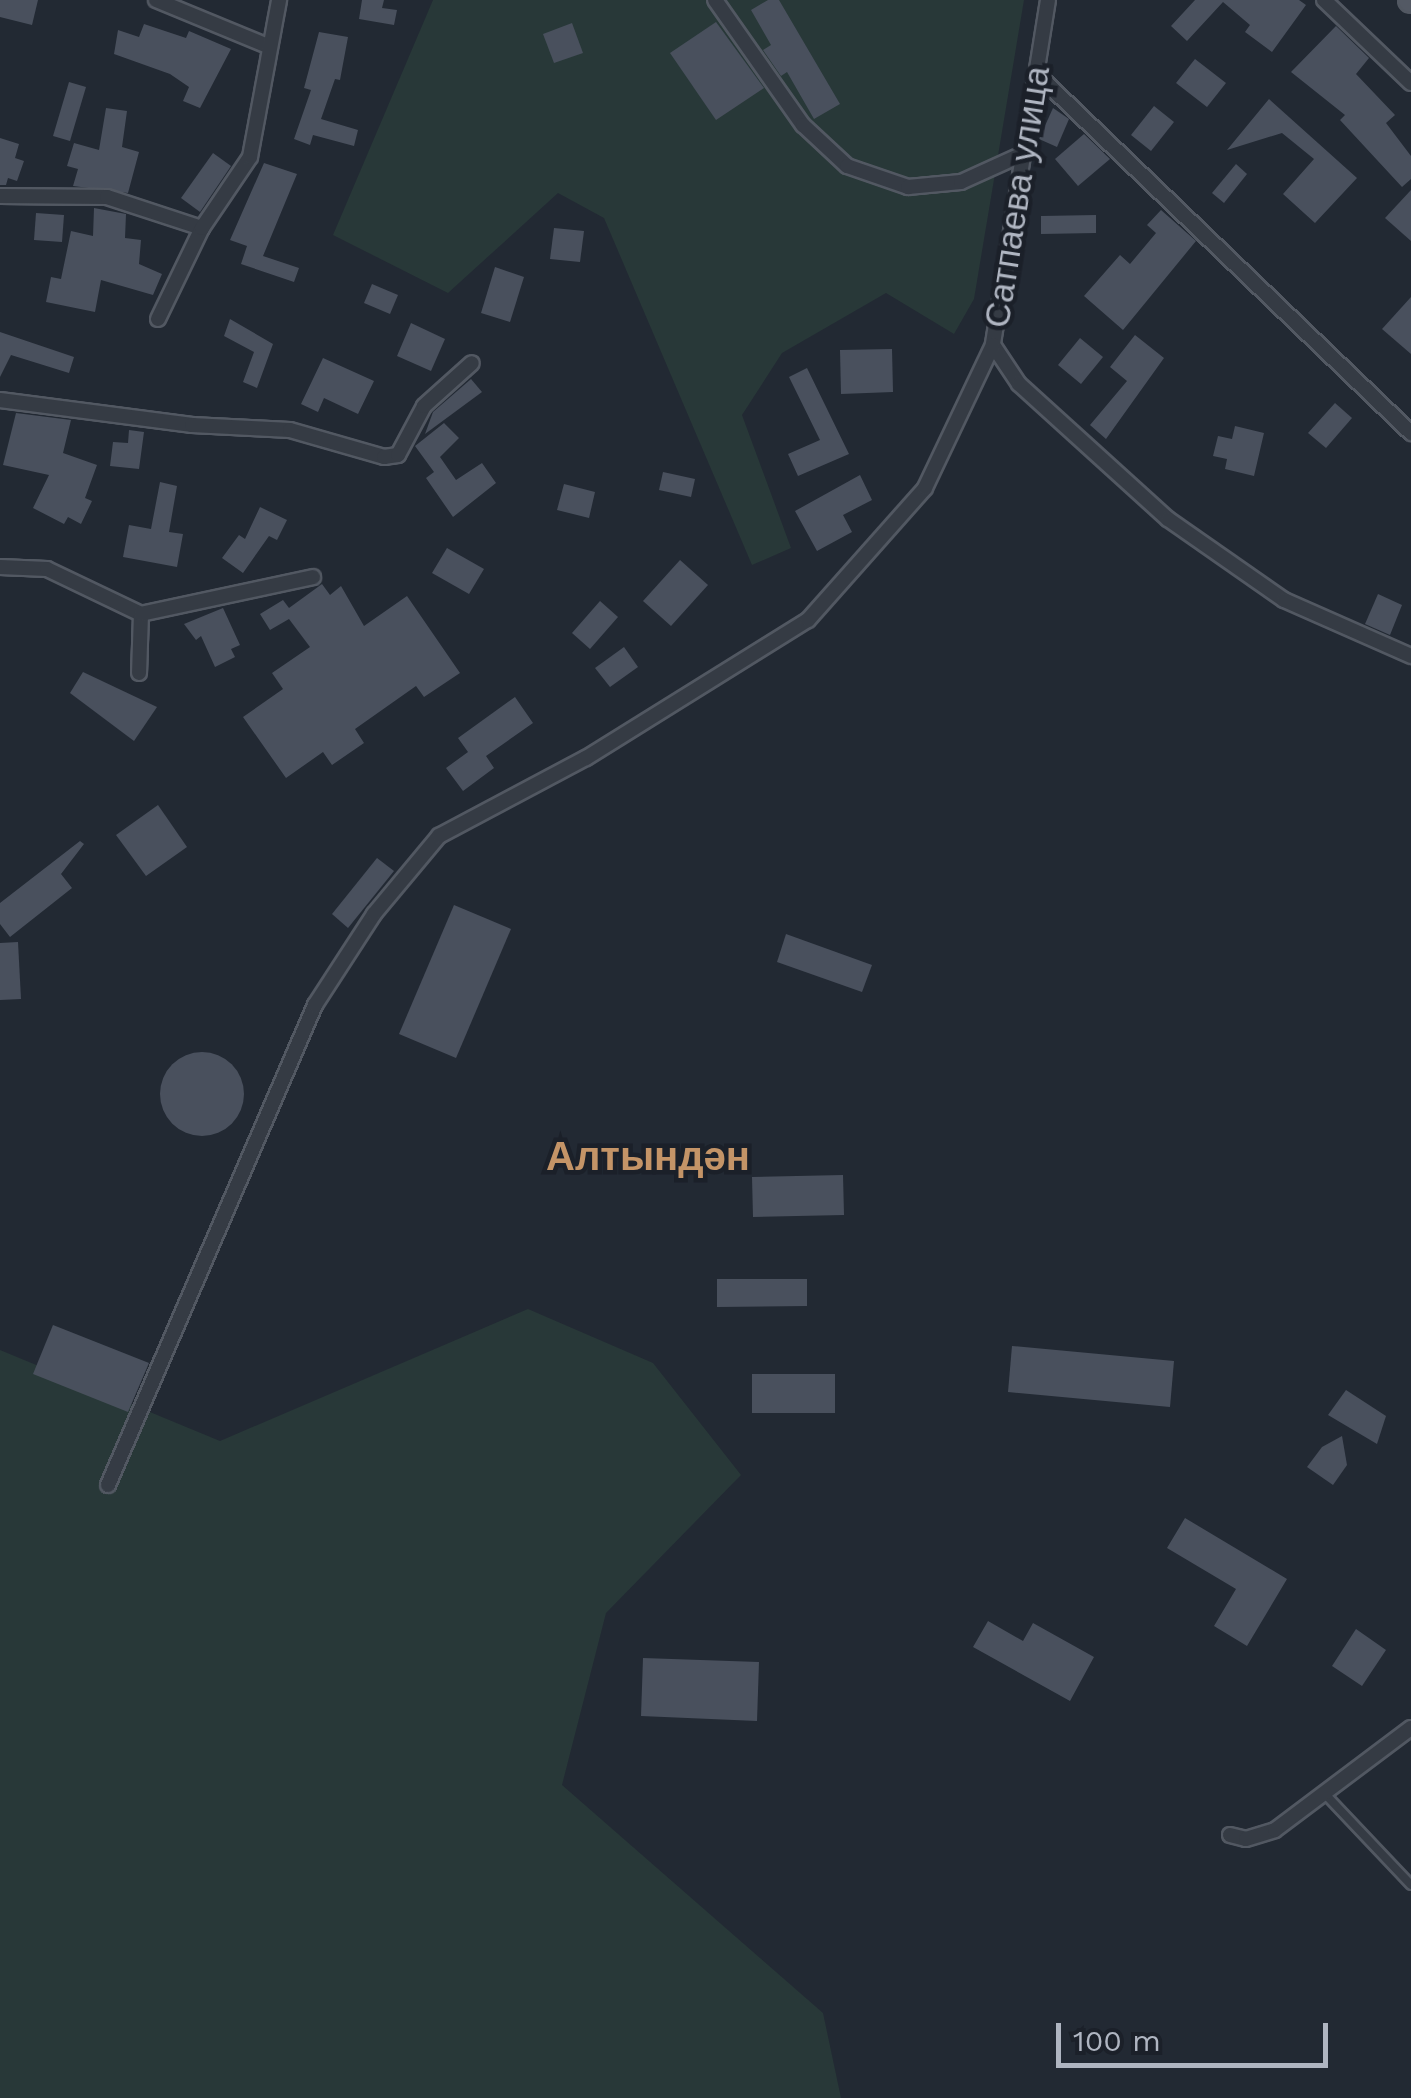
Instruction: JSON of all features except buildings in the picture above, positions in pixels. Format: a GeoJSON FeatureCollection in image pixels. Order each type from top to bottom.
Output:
{"type":"FeatureCollection","features":[{"type":"Feature","properties":{"kind":"street"},"geometry":{"type":"LineString","coordinates":[[156,0],[270,47]]}},
{"type":"Feature","properties":{"kind":"street"},"geometry":{"type":"LineString","coordinates":[[158,319],[202,228],[250,157],[279,0]]}},
{"type":"Feature","properties":{"kind":"street"},"geometry":{"type":"LineString","coordinates":[[716,0],[803,125],[848,166],[908,188],[961,182],[1024,153]]}},
{"type":"Feature","properties":{"kind":"street","name":"Сатпаева улица"},"geometry":{"type":"LineString","coordinates":[[1048,0],[993,345],[1018,384],[1168,519],[1284,600],[1411,656]]}},
{"type":"Feature","properties":{"kind":"street"},"geometry":{"type":"LineString","coordinates":[[1324,0],[1411,83]]}},
{"type":"Feature","properties":{"kind":"street"},"geometry":{"type":"LineString","coordinates":[[1038,76],[1411,433]]}},
{"type":"Feature","properties":{"kind":"street"},"geometry":{"type":"LineString","coordinates":[[0,196],[107,196],[202,228]]}},
{"type":"Feature","properties":{"kind":"street"},"geometry":{"type":"LineString","coordinates":[[108,1485],[315,1005],[374,914],[439,836],[586,758],[808,620],[925,488],[993,345]]}},
{"type":"Feature","properties":{"kind":"street"},"geometry":{"type":"LineString","coordinates":[[0,400],[192,426],[290,430],[384,457],[398,455],[424,406],[472,363]]}},
{"type":"Feature","properties":{"kind":"street"},"geometry":{"type":"LineString","coordinates":[[0,568],[47,569],[141,614],[313,577]]}},
{"type":"Feature","properties":{"kind":"street"},"geometry":{"type":"LineString","coordinates":[[139,673],[141,614]]}},
{"type":"Feature","properties":{"kind":"street"},"geometry":{"type":"LineString","coordinates":[[1230,1835],[1246,1839],[1275,1830],[1411,1728]]}},
{"type":"Feature","properties":{"kind":"lane"},"geometry":{"type":"LineString","coordinates":[[1324,1793],[1411,1884]]}},
{"type":"Feature","properties":{"kind":"shaded area"},"geometry":{"type":"Polygon","coordinates":[[[433,0],[1024,0],[974,299],[954,334],[886,293],[782,353],[742,415],[791,548],[752,565],[604,218],[558,193],[448,293],[333,235],[433,0]]]}},
{"type":"Feature","properties":{"kind":"shaded area"},"geometry":{"type":"Polygon","coordinates":[[[528,1309],[653,1363],[741,1475],[606,1613],[562,1785],[823,2013],[841,2098],[0,2098],[0,1350],[220,1441],[528,1309]]]}},
{"type":"Feature","properties":{"kind":"district","name":"Алтындән"},"geometry":{"type":"Point","coordinates":[648,1157]}}]}
